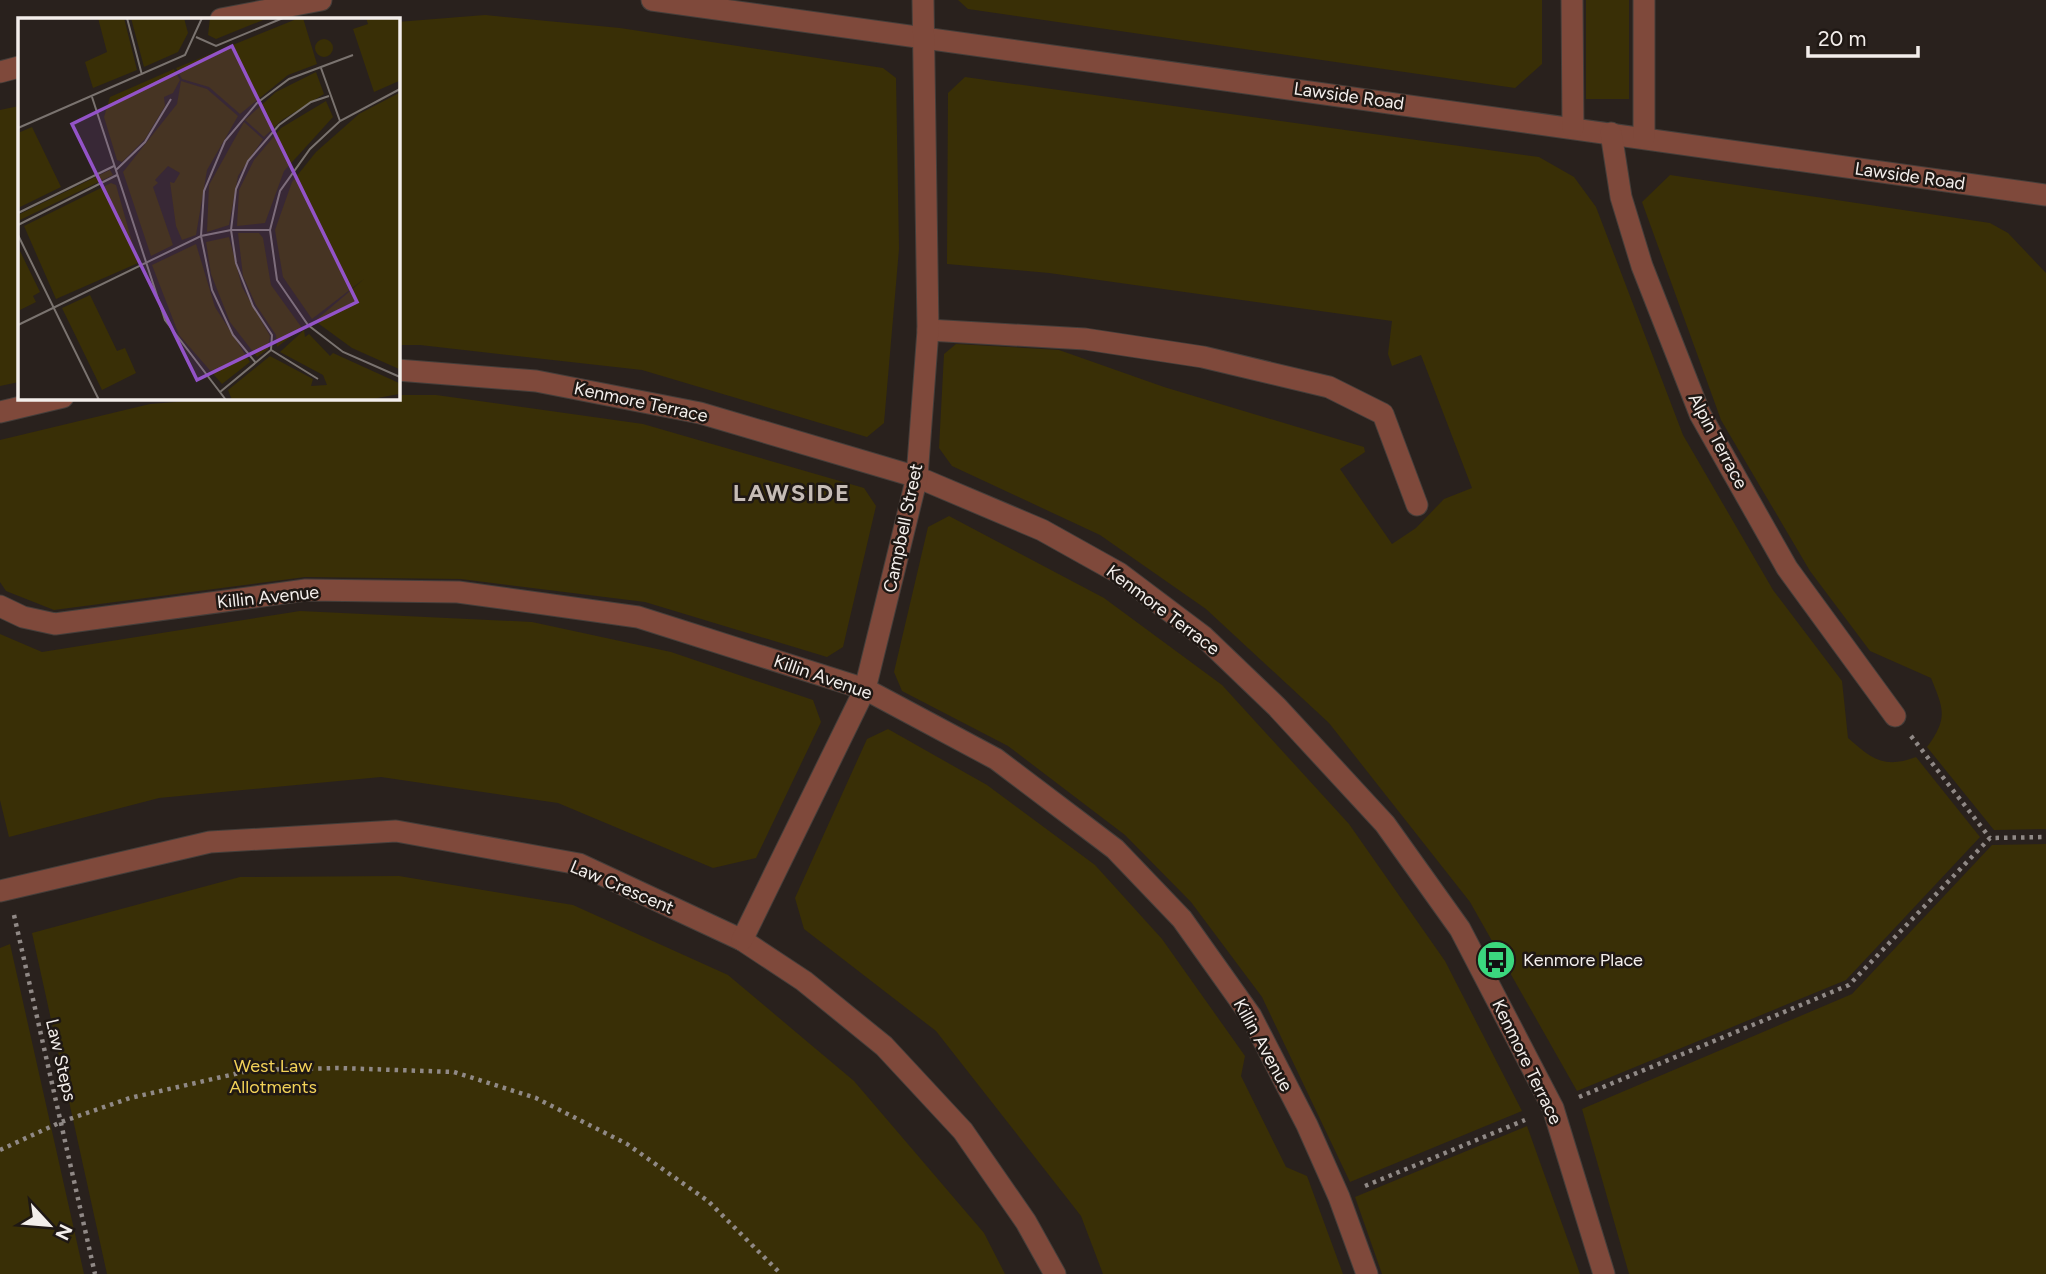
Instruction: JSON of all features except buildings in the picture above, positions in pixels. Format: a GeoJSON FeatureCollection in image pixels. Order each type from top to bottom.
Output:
{"type":"FeatureCollection","features":[{"type":"Feature","properties":{"kind":"street"},"geometry":{"type":"LineString","coordinates":[[225,18],[283,2],[321,0]]}},
{"type":"Feature","properties":{"kind":"street","name":"Lawside Road"},"geometry":{"type":"LineString","coordinates":[[652,0],[2046,195]]}},
{"type":"Feature","properties":{"kind":"street","name":"Campbell Street"},"geometry":{"type":"LineString","coordinates":[[742,940],[865,689],[917,477],[928,330],[923,0]]}},
{"type":"Feature","properties":{"kind":"street"},"geometry":{"type":"LineString","coordinates":[[1572,0],[1573,128]]}},
{"type":"Feature","properties":{"kind":"street"},"geometry":{"type":"LineString","coordinates":[[1644,0],[1644,138]]}},
{"type":"Feature","properties":{"kind":"street"},"geometry":{"type":"LineString","coordinates":[[0,72],[18,67]]}},
{"type":"Feature","properties":{"kind":"street","name":"Alpin Terrace"},"geometry":{"type":"LineString","coordinates":[[1611,133],[1621,197],[1642,266],[1700,414],[1787,568],[1895,716]]}},
{"type":"Feature","properties":{"kind":"street"},"geometry":{"type":"LineString","coordinates":[[928,330],[1085,338],[1203,357],[1329,387],[1383,414],[1417,505]]}},
{"type":"Feature","properties":{"kind":"street","name":"Kenmore Terrace"},"geometry":{"type":"LineString","coordinates":[[399,370],[536,381],[699,413],[917,477],[1042,530],[1119,573],[1204,637],[1277,707],[1385,824],[1460,929],[1553,1108],[1604,1274]]}},
{"type":"Feature","properties":{"kind":"street"},"geometry":{"type":"LineString","coordinates":[[0,412],[55,399]]}},
{"type":"Feature","properties":{"kind":"street","name":"Killin Avenue"},"geometry":{"type":"LineString","coordinates":[[0,606],[23,617],[55,624],[306,590],[458,592],[638,617],[865,689],[996,759],[1115,849],[1182,919],[1251,1016],[1307,1125],[1339,1197],[1367,1274]]}},
{"type":"Feature","properties":{"kind":"street","name":"Law Crescent"},"geometry":{"type":"LineString","coordinates":[[4,890],[210,842],[397,831],[579,864],[742,940],[804,981],[884,1046],[963,1132],[1026,1222],[1055,1274]]}},
{"type":"Feature","properties":{"kind":"path"},"geometry":{"type":"LineString","coordinates":[[1895,716],[1990,838]]}},
{"type":"Feature","properties":{"kind":"path"},"geometry":{"type":"LineString","coordinates":[[1339,1197],[1849,985],[1990,838],[2046,837]]}},
{"type":"Feature","properties":{"kind":"path","name":"Law Steps"},"geometry":{"type":"LineString","coordinates":[[4,890],[95,1274]]}},
{"type":"Feature","properties":{"kind":"path"},"geometry":{"type":"LineString","coordinates":[[0,1150],[61,1122],[130,1098],[252,1070],[338,1068],[454,1072],[536,1098],[627,1144],[708,1201],[781,1274]]}},
{"type":"Feature","properties":{"kind":"green space"},"geometry":{"type":"Polygon","coordinates":[[[958,0],[1542,0],[1542,64],[1515,88],[968,9],[958,0]]]}},
{"type":"Feature","properties":{"kind":"green space"},"geometry":{"type":"Polygon","coordinates":[[[1586,0],[1629,0],[1629,99],[1586,99],[1586,0]]]}},
{"type":"Feature","properties":{"kind":"green space"},"geometry":{"type":"Polygon","coordinates":[[[485,15],[620,28],[883,68],[896,78],[899,249],[884,423],[867,437],[642,370],[420,345],[399,345],[399,22],[485,15]]]}},
{"type":"Feature","properties":{"kind":"green space"},"geometry":{"type":"Polygon","coordinates":[[[965,77],[1539,157],[1574,177],[1596,207],[1683,435],[1773,590],[1842,681],[1848,738],[1864,752],[1879,760],[1895,762],[1916,757],[1980,837],[1846,980],[1577,1091],[1470,902],[1329,723],[1206,609],[1100,535],[952,466],[939,448],[944,354],[956,344],[1059,350],[1164,387],[1364,447],[1365,452],[1340,469],[1392,544],[1416,528],[1444,499],[1472,488],[1421,355],[1392,366],[1388,354],[1392,321],[1049,273],[947,264],[948,93],[965,77]]]}},
{"type":"Feature","properties":{"kind":"green space"},"geometry":{"type":"Polygon","coordinates":[[[18,106],[18,382],[0,386],[0,110],[18,106]]]}},
{"type":"Feature","properties":{"kind":"green space"},"geometry":{"type":"Polygon","coordinates":[[[1670,175],[1990,223],[2008,233],[2046,273],[2046,829],[1994,830],[1927,747],[1934,737],[1942,714],[1931,678],[1870,651],[1810,571],[1721,420],[1642,202],[1670,175]]]}},
{"type":"Feature","properties":{"kind":"green space"},"geometry":{"type":"Polygon","coordinates":[[[399,395],[436,395],[643,424],[864,488],[876,506],[843,647],[827,657],[645,602],[461,579],[305,577],[54,610],[6,591],[0,582],[0,440],[150,404],[215,399],[399,399],[399,395]]]}},
{"type":"Feature","properties":{"kind":"green space"},"geometry":{"type":"Polygon","coordinates":[[[949,516],[1104,598],[1222,685],[1349,824],[1445,961],[1522,1111],[1350,1182],[1262,997],[1191,902],[1125,835],[1008,746],[902,691],[894,672],[928,527],[949,516]]]}},
{"type":"Feature","properties":{"kind":"green space"},"geometry":{"type":"Polygon","coordinates":[[[300,611],[532,622],[671,652],[813,700],[821,722],[756,858],[713,868],[558,803],[381,777],[159,798],[9,837],[0,800],[0,634],[42,652],[300,611]]]}},
{"type":"Feature","properties":{"kind":"green space"},"geometry":{"type":"Polygon","coordinates":[[[888,729],[987,785],[1095,865],[1162,939],[1245,1056],[1241,1076],[1286,1167],[1307,1176],[1343,1274],[1103,1274],[1081,1216],[936,1031],[804,929],[795,898],[867,739],[888,729]]]}},
{"type":"Feature","properties":{"kind":"green space"},"geometry":{"type":"Polygon","coordinates":[[[2046,844],[2046,1274],[1629,1274],[1582,1109],[1852,994],[1992,845],[2046,844]]]}},
{"type":"Feature","properties":{"kind":"green space","name":"West Law Allotments"},"geometry":{"type":"Polygon","coordinates":[[[399,876],[573,905],[728,975],[854,1081],[984,1233],[1005,1274],[107,1274],[32,933],[240,877],[399,876]]]}},
{"type":"Feature","properties":{"kind":"green space"},"geometry":{"type":"Polygon","coordinates":[[[10,944],[84,1274],[0,1274],[0,948],[10,944]]]}},
{"type":"Feature","properties":{"kind":"green space"},"geometry":{"type":"Polygon","coordinates":[[[1527,1126],[1580,1274],[1382,1274],[1355,1197],[1527,1126]]]}},
{"type":"Feature","properties":{"kind":"place","name":"Kenmore Place"},"geometry":{"type":"Point","coordinates":[1496,960]}},
{"type":"Feature","properties":{"kind":"district","name":"LAWSIDE"},"geometry":{"type":"Point","coordinates":[792,492]}}]}
